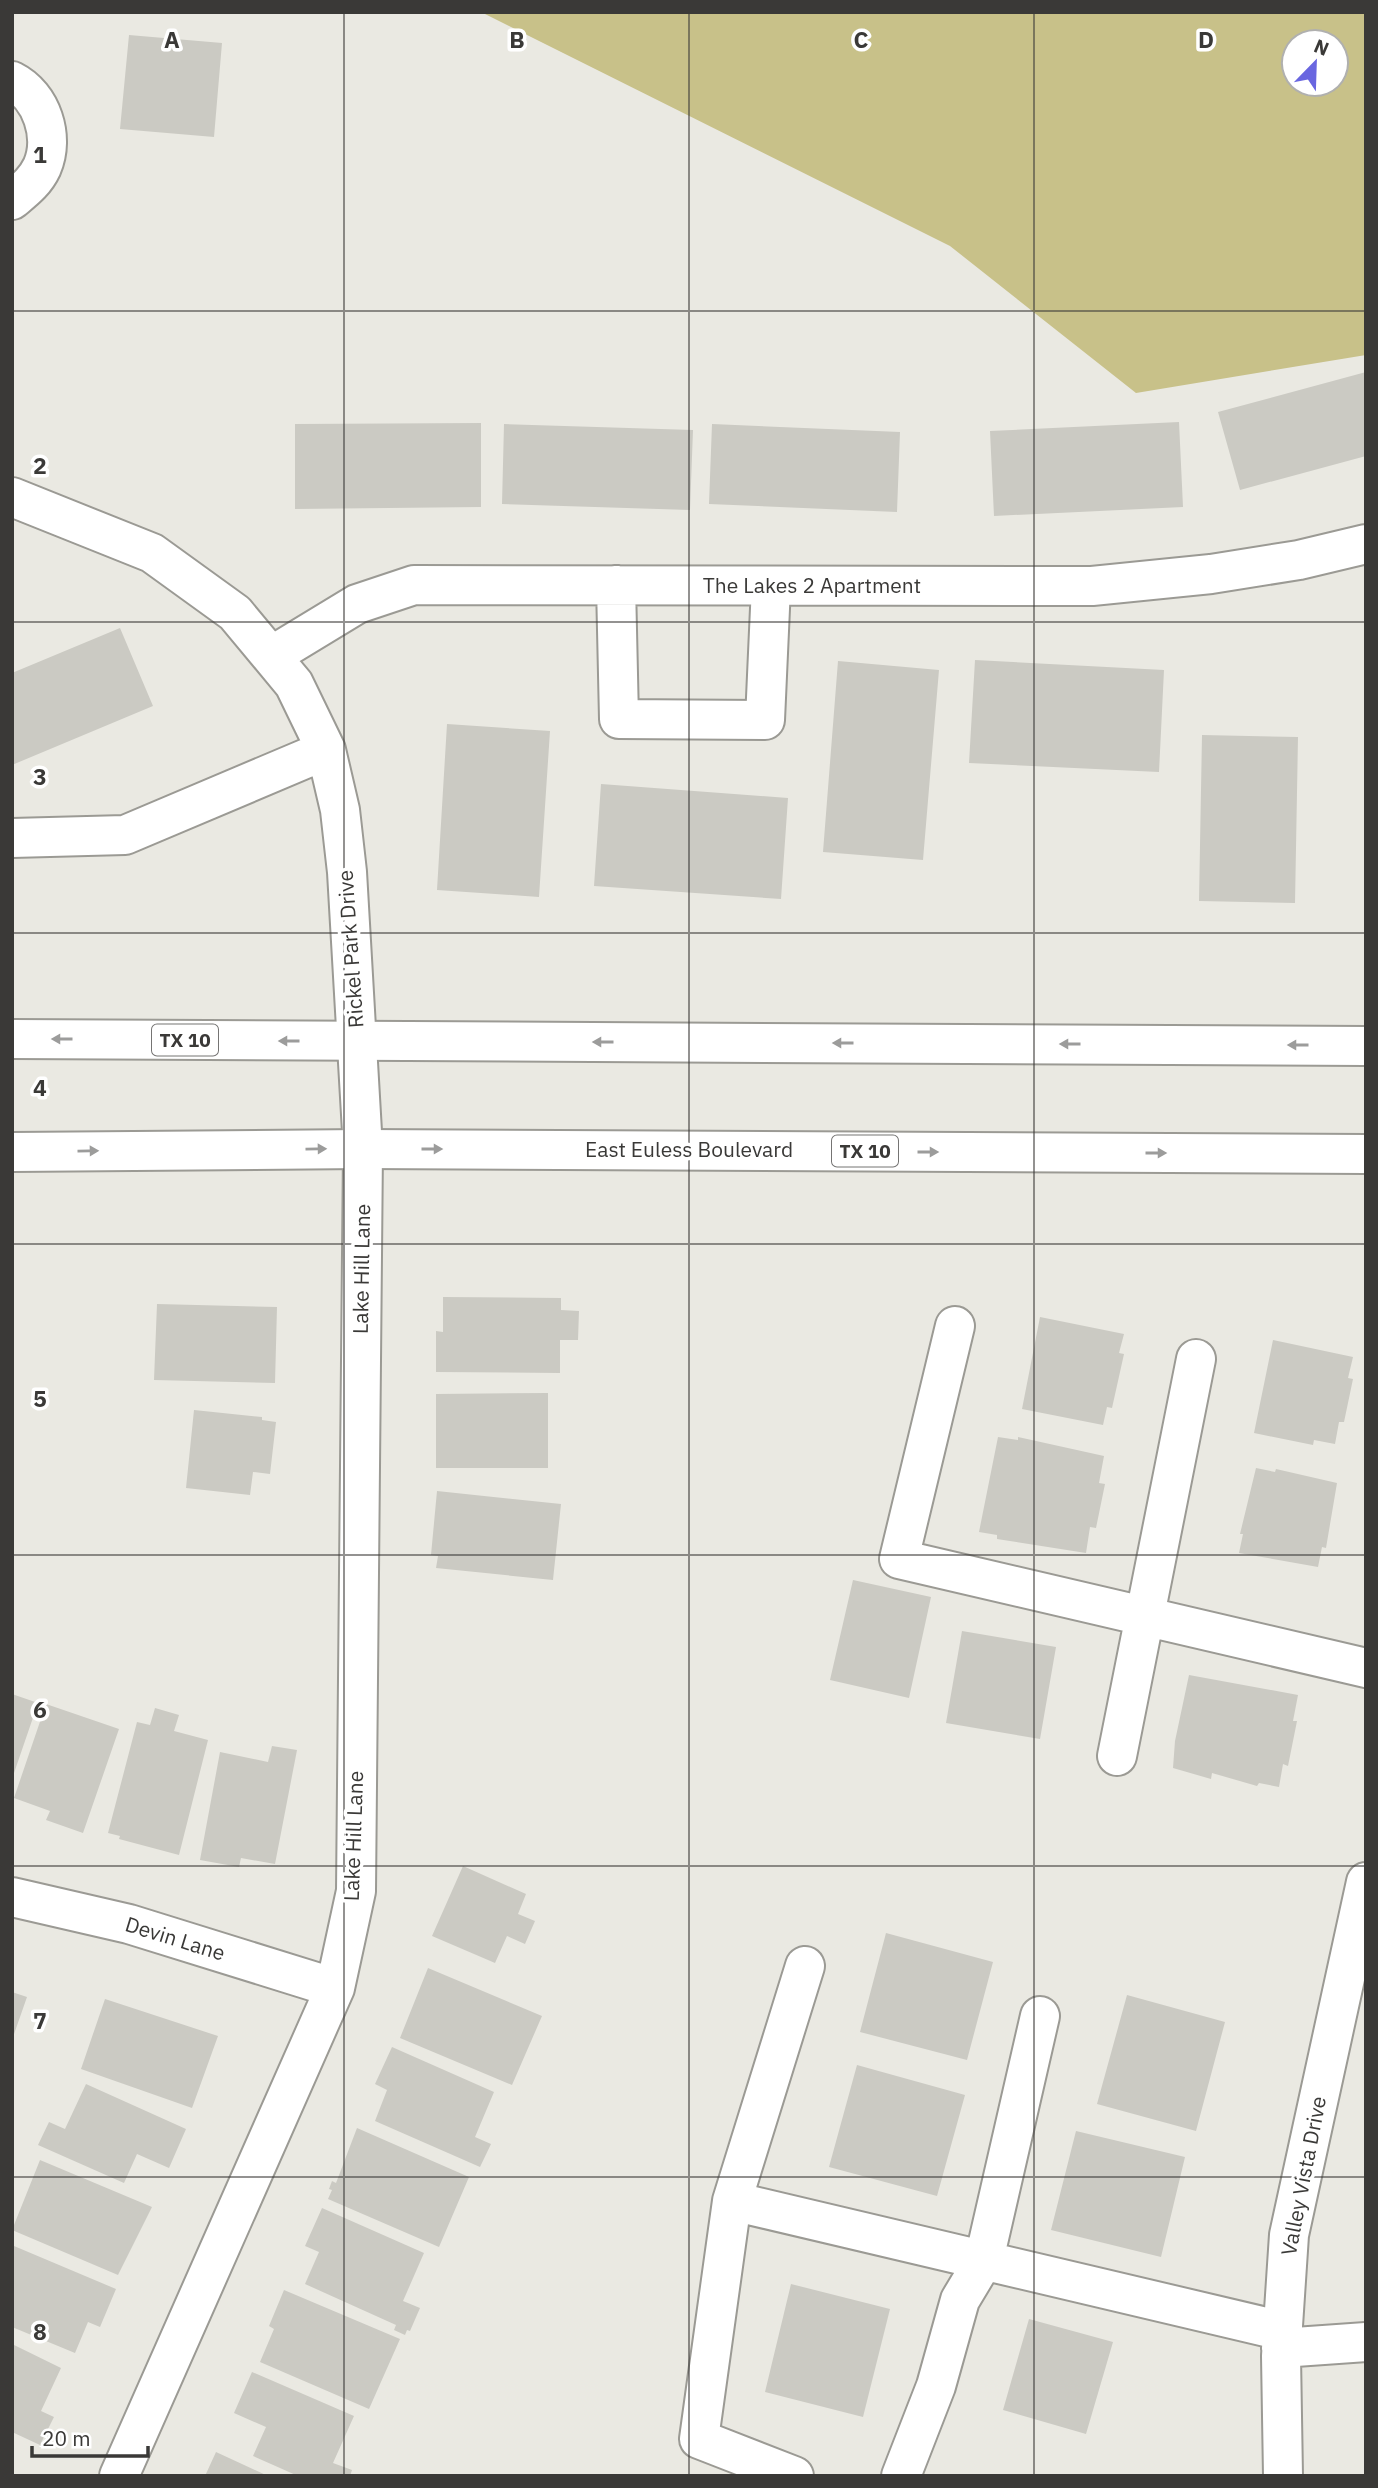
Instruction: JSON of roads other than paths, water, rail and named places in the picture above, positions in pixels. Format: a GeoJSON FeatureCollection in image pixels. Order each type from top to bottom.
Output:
{"type":"FeatureCollection","features":[{"type":"Feature","properties":{"kind":"street"},"geometry":{"type":"LineString","coordinates":[[12,81],[36,102],[45,122],[47,145],[42,167],[30,186],[12,200]]}},
{"type":"Feature","properties":{"kind":"street","name":"Rickel Park Drive"},"geometry":{"type":"LineString","coordinates":[[12,496],[152,553],[234,613],[273,655],[294,684],[326,750],[340,810],[358,1041],[363,1149]]}},
{"type":"Feature","properties":{"kind":"street","name":"The Lakes 2 Apartment"},"geometry":{"type":"LineString","coordinates":[[273,655],[357,604],[414,585],[1092,586],[1211,574],[1299,560],[1366,544]]}},
{"type":"Feature","properties":{"kind":"street"},"geometry":{"type":"LineString","coordinates":[[616,585],[620,719],[765,720],[771,586]]}},
{"type":"Feature","properties":{"kind":"street"},"geometry":{"type":"LineString","coordinates":[[12,838],[125,835],[326,750]]}},
{"type":"Feature","properties":{"kind":"street","name":"TX 10"},"geometry":{"type":"LineString","coordinates":[[12,1039],[1366,1046]]}},
{"type":"Feature","properties":{"kind":"street","name":"East Euless Boulevard"},"geometry":{"type":"LineString","coordinates":[[12,1152],[363,1149],[1366,1154]]}},
{"type":"Feature","properties":{"kind":"street","name":"Lake Hill Lane"},"geometry":{"type":"LineString","coordinates":[[119,2476],[335,1988],[356,1891],[363,1149]]}},
{"type":"Feature","properties":{"kind":"street"},"geometry":{"type":"LineString","coordinates":[[955,1326],[899,1559],[1366,1668]]}},
{"type":"Feature","properties":{"kind":"street"},"geometry":{"type":"LineString","coordinates":[[1116,1756],[1196,1359]]}},
{"type":"Feature","properties":{"kind":"street","name":"Valley Vista Drive"},"geometry":{"type":"LineString","coordinates":[[1283,2476],[1282,2340],[1289,2235],[1366,1882]]}},
{"type":"Feature","properties":{"kind":"street","name":"Devin Lane"},"geometry":{"type":"LineString","coordinates":[[12,1897],[129,1924],[335,1988]]}},
{"type":"Feature","properties":{"kind":"street"},"geometry":{"type":"LineString","coordinates":[[794,2476],[699,2439],[732,2201],[805,1966]]}},
{"type":"Feature","properties":{"kind":"street"},"geometry":{"type":"LineString","coordinates":[[901,2476],[936,2386],[960,2300],[984,2260],[1040,2016]]}},
{"type":"Feature","properties":{"kind":"street"},"geometry":{"type":"LineString","coordinates":[[732,2201],[984,2260],[1282,2340],[1366,2342]]}}]}
